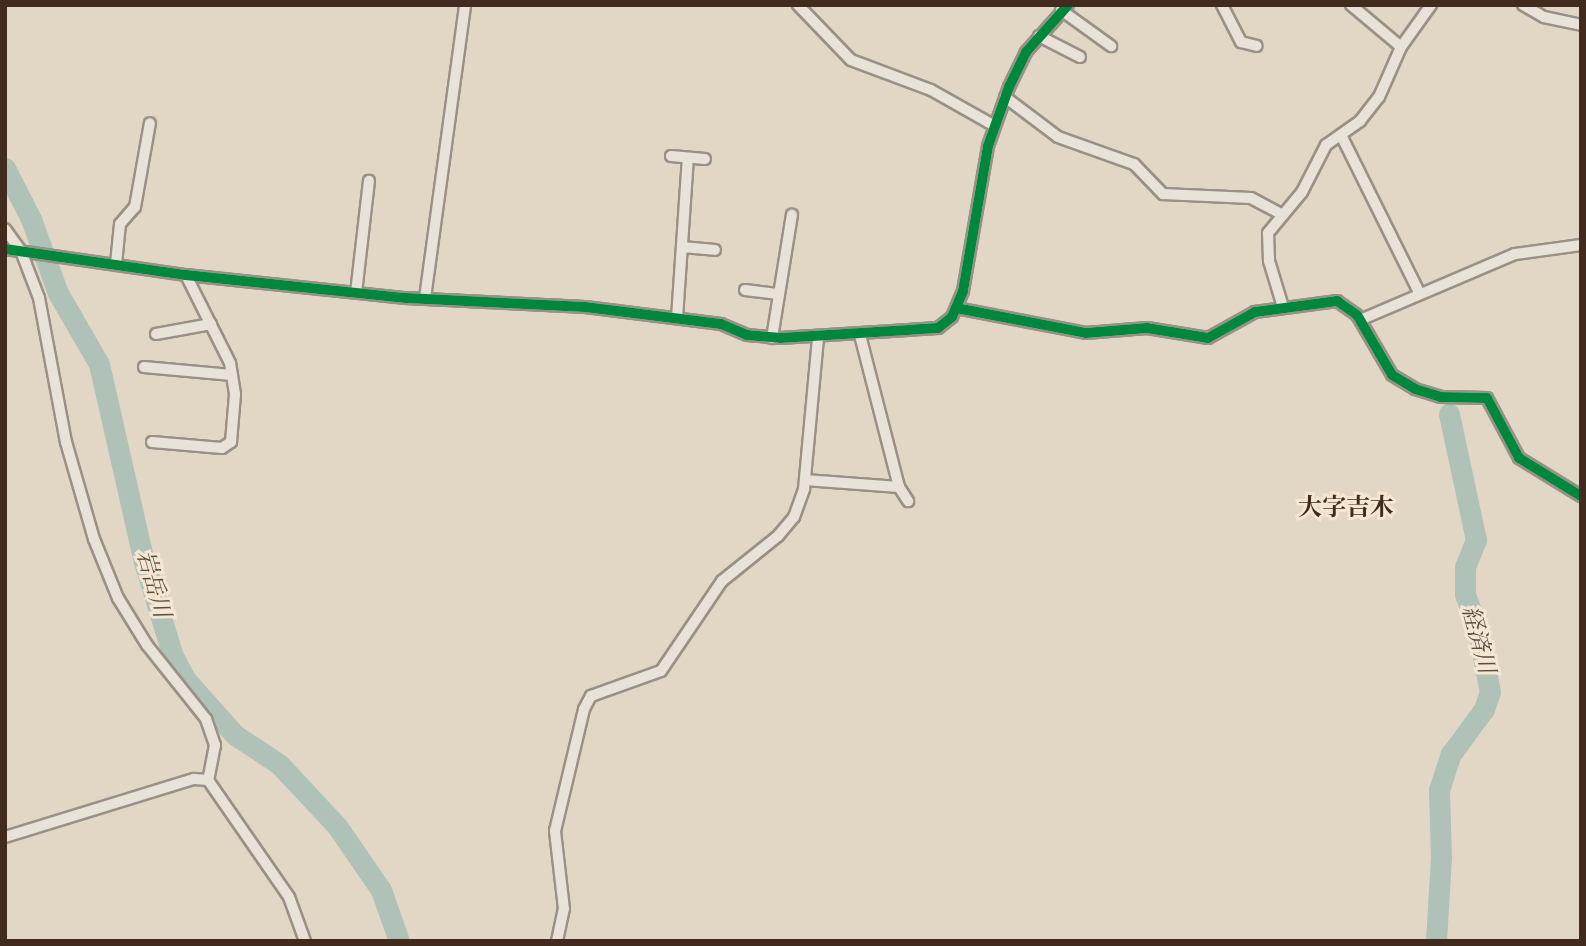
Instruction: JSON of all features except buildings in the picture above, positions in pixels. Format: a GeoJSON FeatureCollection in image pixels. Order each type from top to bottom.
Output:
{"type":"FeatureCollection","features":[{"type":"Feature","properties":{"kind":"street"},"geometry":{"type":"LineString","coordinates":[[425,298],[465,5]]}},
{"type":"Feature","properties":{"kind":"street"},"geometry":{"type":"LineString","coordinates":[[798,5],[851,60],[931,90],[995,126]]}},
{"type":"Feature","properties":{"kind":"street"},"geometry":{"type":"LineString","coordinates":[[1222,5],[1241,42],[1256,46]]}},
{"type":"Feature","properties":{"kind":"street"},"geometry":{"type":"LineString","coordinates":[[1351,5],[1401,47]]}},
{"type":"Feature","properties":{"kind":"street"},"geometry":{"type":"LineString","coordinates":[[1283,307],[1267,245],[1268,233],[1302,192],[1326,145],[1341,135],[1379,97],[1401,47],[1431,5]]}},
{"type":"Feature","properties":{"kind":"street"},"geometry":{"type":"LineString","coordinates":[[1523,5],[1544,17],[1581,25]]}},
{"type":"Feature","properties":{"kind":"street"},"geometry":{"type":"LineString","coordinates":[[5,249],[186,275],[356,293],[585,307],[677,318],[772,338],[860,335],[938,328],[956,308],[995,126],[1005,97],[1039,36],[1065,8],[1111,46]]}},
{"type":"Feature","properties":{"kind":"street"},"geometry":{"type":"LineString","coordinates":[[1039,36],[1080,57]]}},
{"type":"Feature","properties":{"kind":"street"},"geometry":{"type":"LineString","coordinates":[[1005,97],[1058,137],[1134,164],[1163,194],[1251,198],[1283,215]]}},
{"type":"Feature","properties":{"kind":"street"},"geometry":{"type":"LineString","coordinates":[[116,264],[120,224],[135,207],[150,122]]}},
{"type":"Feature","properties":{"kind":"street"},"geometry":{"type":"LineString","coordinates":[[1341,135],[1419,292]]}},
{"type":"Feature","properties":{"kind":"street"},"geometry":{"type":"LineString","coordinates":[[671,156],[705,159]]}},
{"type":"Feature","properties":{"kind":"street"},"geometry":{"type":"LineString","coordinates":[[677,318],[688,158]]}},
{"type":"Feature","properties":{"kind":"street"},"geometry":{"type":"LineString","coordinates":[[356,293],[369,181]]}},
{"type":"Feature","properties":{"kind":"street"},"geometry":{"type":"LineString","coordinates":[[772,338],[792,215]]}},
{"type":"Feature","properties":{"kind":"street"},"geometry":{"type":"LineString","coordinates":[[5,229],[21,251],[39,298],[66,442],[94,540],[118,598],[146,645],[206,719],[215,745],[208,780],[289,897],[305,941]]}},
{"type":"Feature","properties":{"kind":"street"},"geometry":{"type":"LineString","coordinates":[[1360,320],[1419,292],[1514,254],[1581,245]]}},
{"type":"Feature","properties":{"kind":"street"},"geometry":{"type":"LineString","coordinates":[[682,247],[715,250]]}},
{"type":"Feature","properties":{"kind":"street"},"geometry":{"type":"LineString","coordinates":[[152,442],[222,448],[230,442],[235,394],[232,375],[211,324],[186,275]]}},
{"type":"Feature","properties":{"kind":"street"},"geometry":{"type":"LineString","coordinates":[[745,290],[779,294]]}},
{"type":"Feature","properties":{"kind":"street"},"geometry":{"type":"LineString","coordinates":[[956,308],[1086,333],[1147,328],[1209,338],[1255,312],[1337,301],[1360,320],[1392,375],[1415,389],[1441,397],[1487,398],[1519,458],[1581,496]]}},
{"type":"Feature","properties":{"kind":"street"},"geometry":{"type":"LineString","coordinates":[[156,334],[211,324]]}},
{"type":"Feature","properties":{"kind":"street"},"geometry":{"type":"LineString","coordinates":[[860,335],[899,487],[908,502]]}},
{"type":"Feature","properties":{"kind":"street"},"geometry":{"type":"LineString","coordinates":[[557,941],[564,909],[555,831],[583,709],[592,696],[661,671],[722,582],[778,536],[794,517],[805,480],[818,337]]}},
{"type":"Feature","properties":{"kind":"street"},"geometry":{"type":"LineString","coordinates":[[144,367],[232,375]]}},
{"type":"Feature","properties":{"kind":"street"},"geometry":{"type":"LineString","coordinates":[[805,480],[899,487]]}},
{"type":"Feature","properties":{"kind":"street"},"geometry":{"type":"LineString","coordinates":[[5,837],[194,779],[208,780]]}},
{"type":"Feature","properties":{"kind":"waterway","name":"岩岳川"},"geometry":{"type":"LineString","coordinates":[[5,168],[31,219],[58,293],[99,364],[144,562],[173,656],[185,679],[235,735],[279,764],[337,826],[381,890],[399,941]]}},
{"type":"Feature","properties":{"kind":"waterway","name":"経済川"},"geometry":{"type":"LineString","coordinates":[[1436,941],[1441,858],[1439,790],[1451,754],[1484,709],[1490,692],[1478,630],[1465,595],[1465,567],[1476,540],[1449,414]]}},
{"type":"Feature","properties":{"kind":"cycle path"},"geometry":{"type":"LineString","coordinates":[[5,249],[186,275],[406,298],[585,307],[721,324],[747,335],[780,338],[938,328],[952,317],[963,291],[988,146],[1009,87],[1026,52],[1068,5]]}},
{"type":"Feature","properties":{"kind":"cycle path"},"geometry":{"type":"LineString","coordinates":[[956,308],[1086,333],[1147,328],[1208,338],[1255,312],[1337,301],[1357,315],[1392,375],[1415,389],[1441,397],[1487,398],[1519,458],[1581,496]]}},
{"type":"Feature","properties":{"kind":"district","name":"大字吉木"},"geometry":{"type":"Point","coordinates":[1346,510]}}]}
